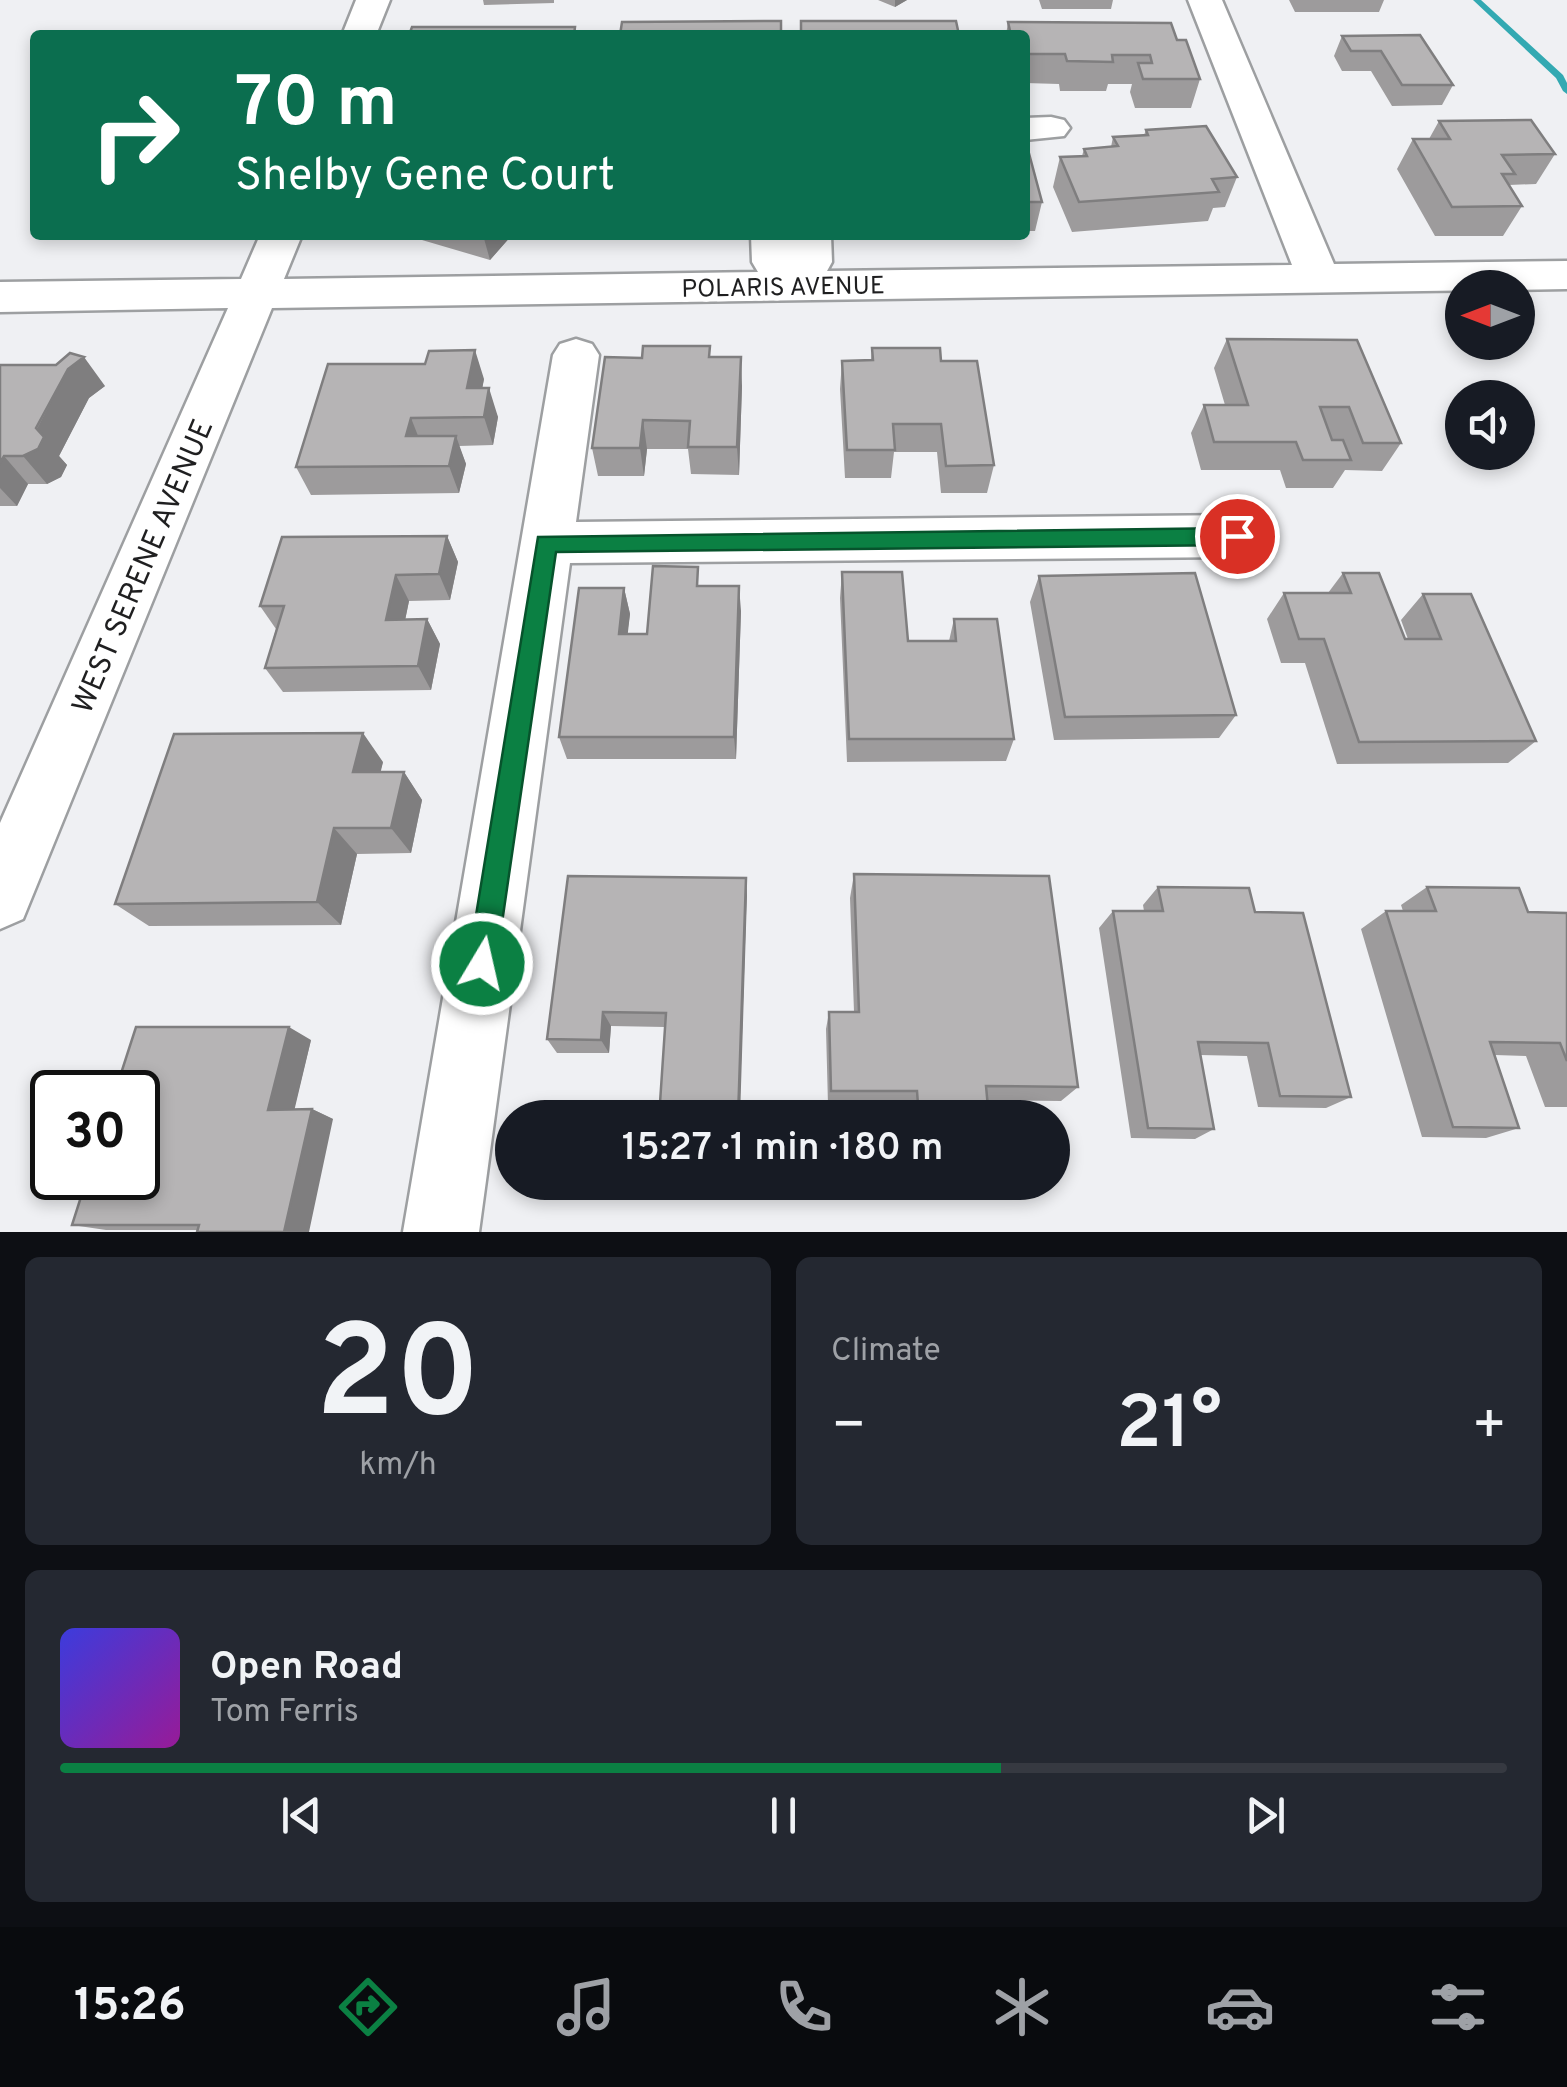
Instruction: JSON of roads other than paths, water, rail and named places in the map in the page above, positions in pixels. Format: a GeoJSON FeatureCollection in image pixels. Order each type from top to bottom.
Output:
{"type":"FeatureCollection","features":[{"type":"Feature","properties":{"kind":"street"},"geometry":{"type":"LineString","coordinates":[[361,30],[372,0]]}},
{"type":"Feature","properties":{"kind":"street"},"geometry":{"type":"LineString","coordinates":[[1205,0],[1319,279]]}},
{"type":"Feature","properties":{"kind":"street","name":"WEST SERENE AVENUE"},"geometry":{"type":"LineString","coordinates":[[0,897],[280,240]]}},
{"type":"Feature","properties":{"kind":"street"},"geometry":{"type":"LineString","coordinates":[[772,240],[773,262],[791,286],[811,262],[810,240]]}},
{"type":"Feature","properties":{"kind":"street","name":"POLARIS AVENUE"},"geometry":{"type":"LineString","coordinates":[[0,298],[1567,275]]}},
{"type":"Feature","properties":{"kind":"street"},"geometry":{"type":"LineString","coordinates":[[441,1232],[576,355]]}},
{"type":"Feature","properties":{"kind":"street"},"geometry":{"type":"LineString","coordinates":[[546,543],[1237,536]]}},
{"type":"Feature","properties":{"kind":"waterway"},"geometry":{"type":"LineString","coordinates":[[1477,0],[1560,77],[1567,91]]}}]}
